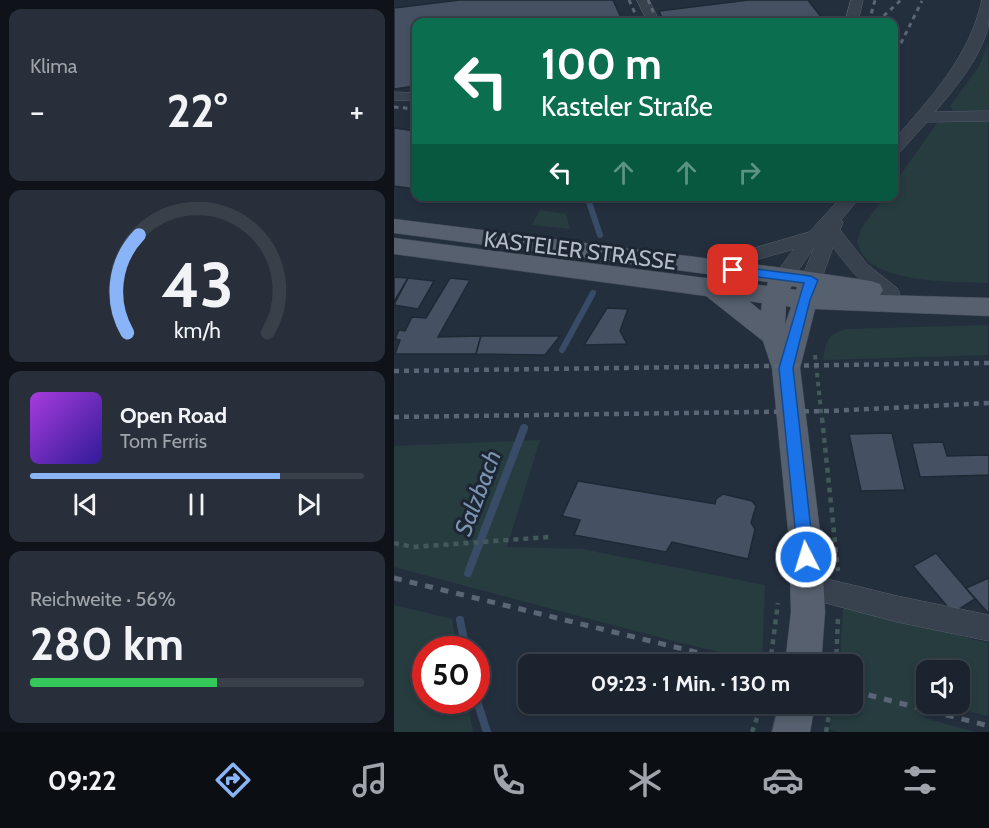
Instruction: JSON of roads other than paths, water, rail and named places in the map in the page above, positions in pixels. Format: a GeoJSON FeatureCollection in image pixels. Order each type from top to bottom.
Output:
{"type":"FeatureCollection","features":[{"type":"Feature","properties":{"kind":"main road","name":"KASTELER STRASSE"},"geometry":{"type":"LineString","coordinates":[[394,226],[710,278]]}},
{"type":"Feature","properties":{"kind":"main road","name":"KASTELER STRASSE"},"geometry":{"type":"LineString","coordinates":[[394,246],[710,278],[942,306],[988,307]]}},
{"type":"Feature","properties":{"kind":"main road"},"geometry":{"type":"LineString","coordinates":[[710,278],[789,354]]}},
{"type":"Feature","properties":{"kind":"main road"},"geometry":{"type":"LineString","coordinates":[[779,286],[772,321],[789,354]]}},
{"type":"Feature","properties":{"kind":"main road","name":"KASTELER STRASSE"},"geometry":{"type":"LineString","coordinates":[[808,290],[890,293],[942,306]]}},
{"type":"Feature","properties":{"kind":"main road"},"geometry":{"type":"LineString","coordinates":[[802,654],[793,589],[789,354],[808,290]]}},
{"type":"Feature","properties":{"kind":"main road"},"geometry":{"type":"LineString","coordinates":[[791,732],[795,714]]}},
{"type":"Feature","properties":{"kind":"street"},"geometry":{"type":"LineString","coordinates":[[643,0],[652,18]]}},
{"type":"Feature","properties":{"kind":"street"},"geometry":{"type":"LineString","coordinates":[[853,18],[857,0]]}},
{"type":"Feature","properties":{"kind":"street"},"geometry":{"type":"LineString","coordinates":[[898,144],[961,68],[971,50],[988,0]]}},
{"type":"Feature","properties":{"kind":"street"},"geometry":{"type":"LineString","coordinates":[[394,96],[412,97]]}},
{"type":"Feature","properties":{"kind":"street"},"geometry":{"type":"LineString","coordinates":[[921,117],[988,116]]}},
{"type":"Feature","properties":{"kind":"street"},"geometry":{"type":"LineString","coordinates":[[779,286],[794,260],[827,229],[849,201]]}},
{"type":"Feature","properties":{"kind":"street"},"geometry":{"type":"LineString","coordinates":[[710,278],[827,229]]}},
{"type":"Feature","properties":{"kind":"street"},"geometry":{"type":"LineString","coordinates":[[808,290],[827,229]]}},
{"type":"Feature","properties":{"kind":"street"},"geometry":{"type":"LineString","coordinates":[[827,229],[860,269],[890,293]]}},
{"type":"Feature","properties":{"kind":"street"},"geometry":{"type":"LineString","coordinates":[[793,589],[988,628]]}},
{"type":"Feature","properties":{"kind":"waterway","name":"Salzbach"},"geometry":{"type":"LineString","coordinates":[[589,201],[600,235]]}},
{"type":"Feature","properties":{"kind":"waterway","name":"Salzbach"},"geometry":{"type":"LineString","coordinates":[[562,350],[593,293]]}},
{"type":"Feature","properties":{"kind":"waterway","name":"Salzbach"},"geometry":{"type":"LineString","coordinates":[[468,573],[524,428]]}},
{"type":"Feature","properties":{"kind":"waterway","name":"Salzbach"},"geometry":{"type":"LineString","coordinates":[[460,620],[463,636]]}},
{"type":"Feature","properties":{"kind":"waterway","name":"Salzbach"},"geometry":{"type":"LineString","coordinates":[[481,714],[487,732]]}},
{"type":"Feature","properties":{"kind":"railway"},"geometry":{"type":"LineString","coordinates":[[629,0],[637,18]]}},
{"type":"Feature","properties":{"kind":"railway"},"geometry":{"type":"LineString","coordinates":[[648,0],[656,18]]}},
{"type":"Feature","properties":{"kind":"railway"},"geometry":{"type":"LineString","coordinates":[[870,18],[875,0]]}},
{"type":"Feature","properties":{"kind":"railway"},"geometry":{"type":"LineString","coordinates":[[881,18],[901,0]]}},
{"type":"Feature","properties":{"kind":"railway"},"geometry":{"type":"LineString","coordinates":[[898,46],[922,1]]}},
{"type":"Feature","properties":{"kind":"railway"},"geometry":{"type":"LineString","coordinates":[[394,107],[412,109]]}},
{"type":"Feature","properties":{"kind":"railway"},"geometry":{"type":"LineString","coordinates":[[394,371],[989,363]]}},
{"type":"Feature","properties":{"kind":"railway"},"geometry":{"type":"LineString","coordinates":[[394,417],[830,411],[989,403]]}},
{"type":"Feature","properties":{"kind":"railway"},"geometry":{"type":"LineString","coordinates":[[394,578],[703,654]]}},
{"type":"Feature","properties":{"kind":"railway"},"geometry":{"type":"LineString","coordinates":[[863,694],[989,726]]}}]}
